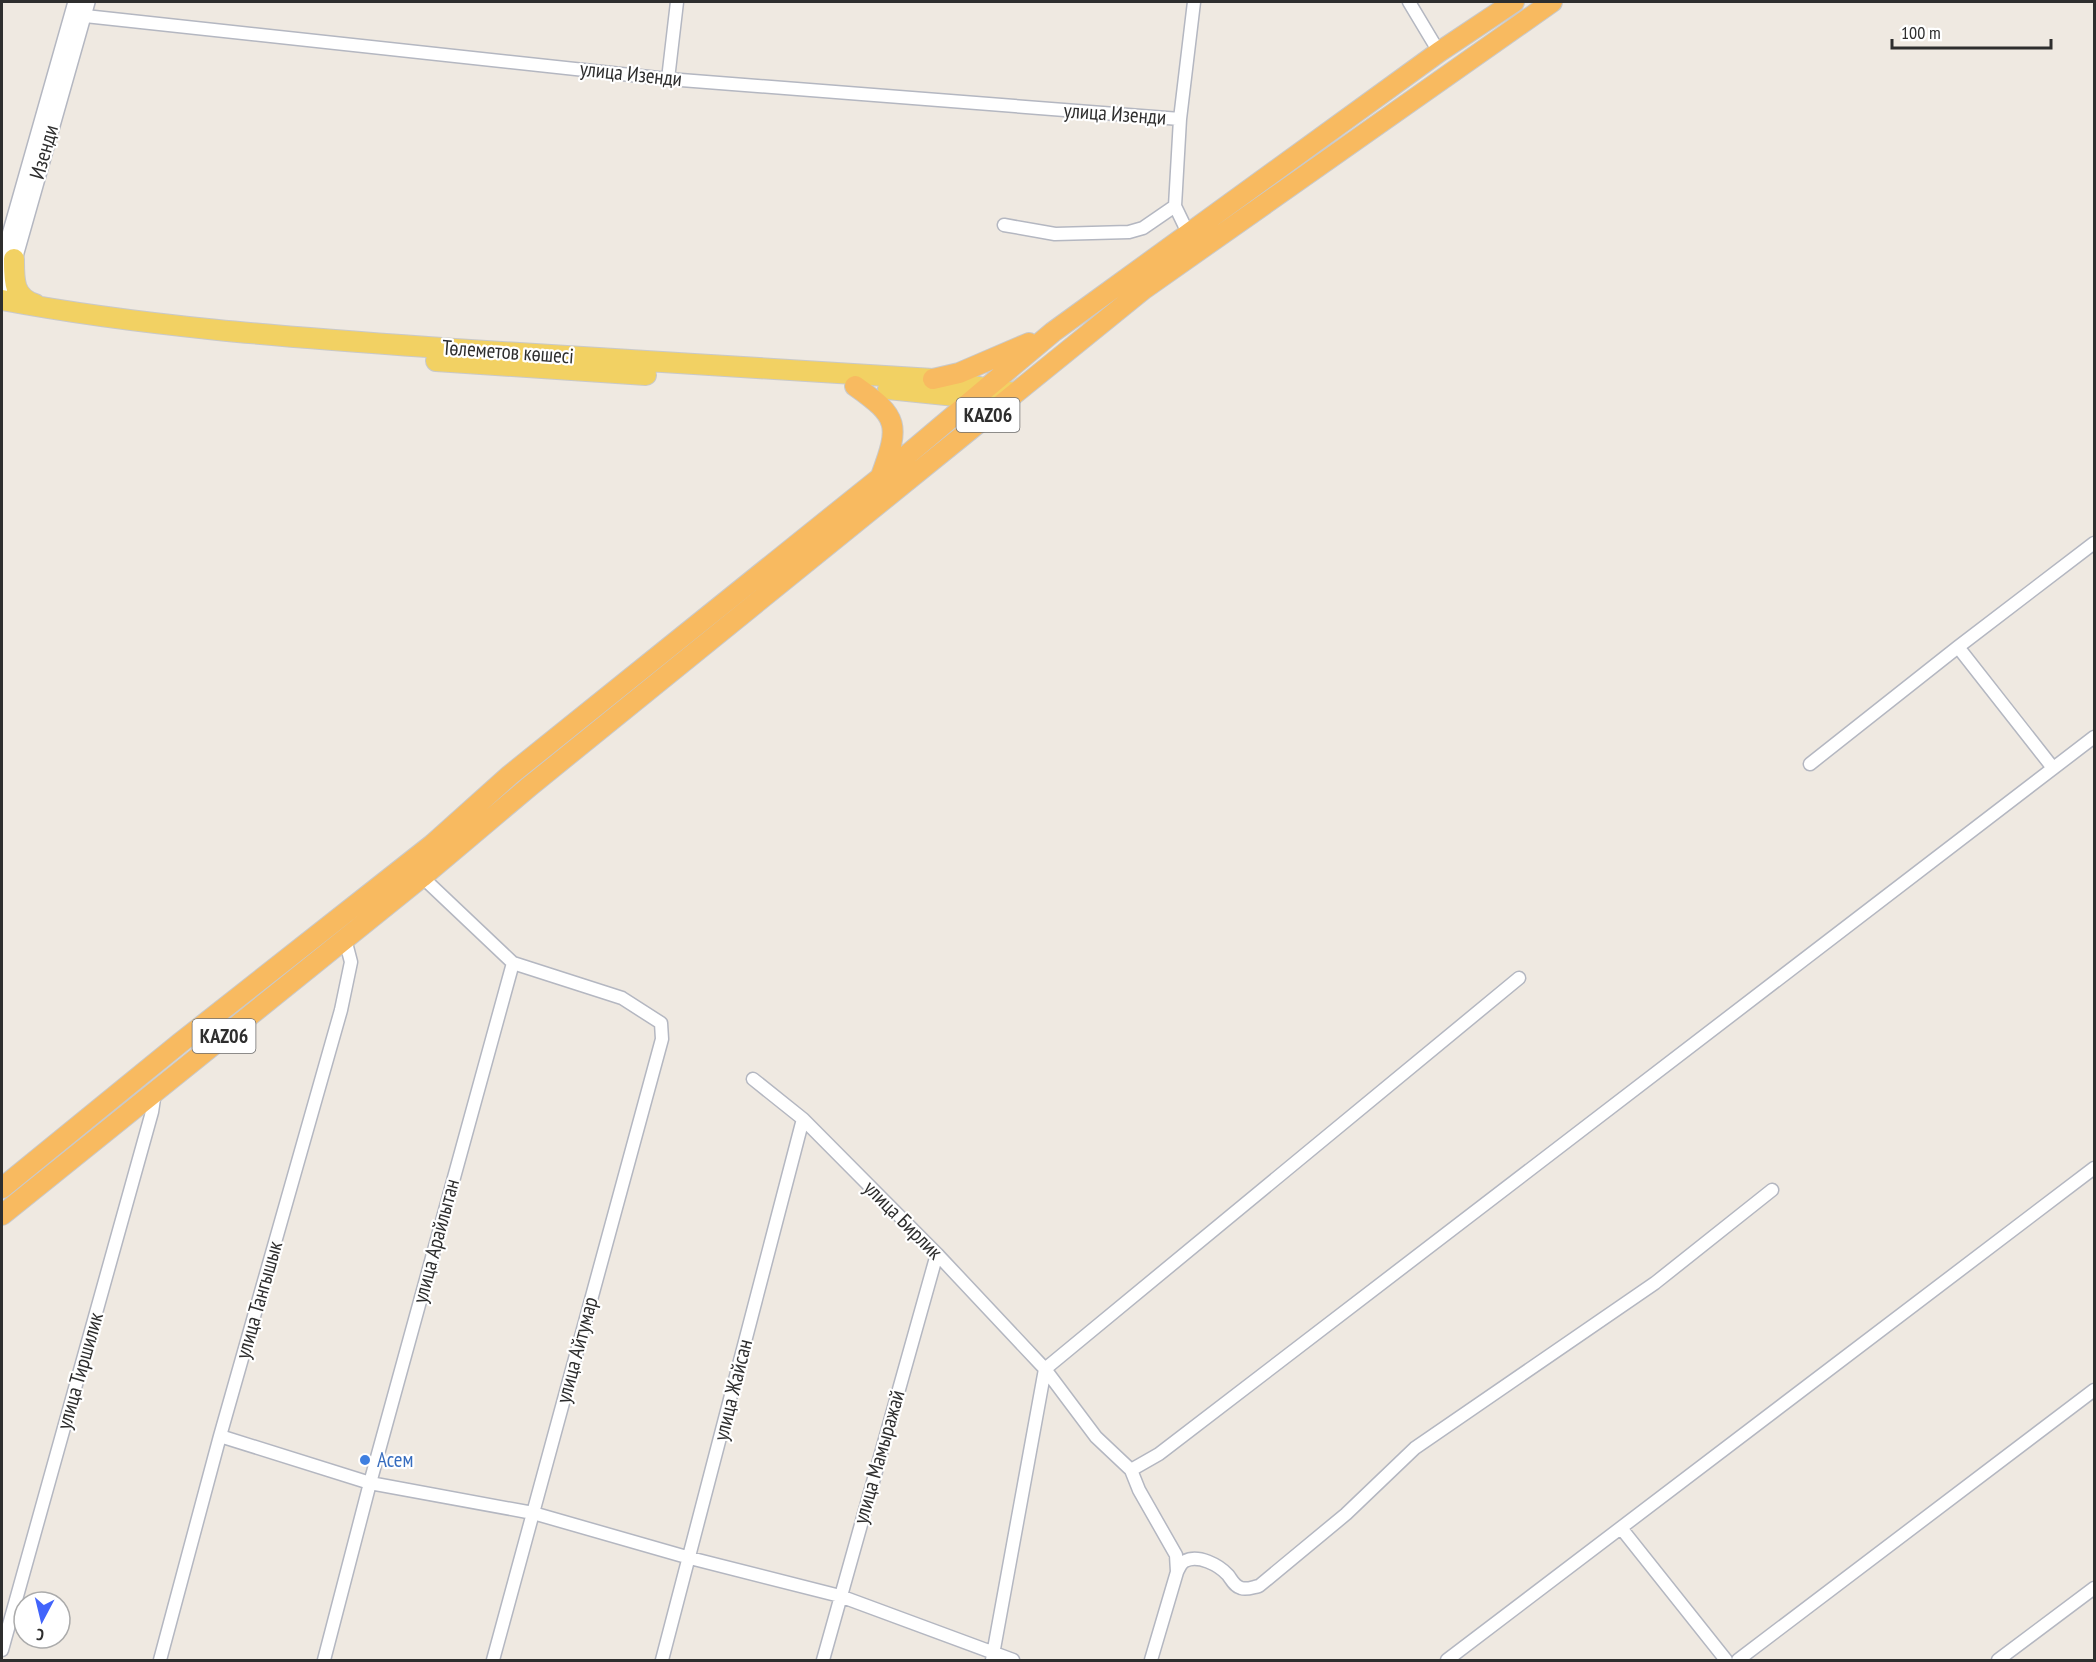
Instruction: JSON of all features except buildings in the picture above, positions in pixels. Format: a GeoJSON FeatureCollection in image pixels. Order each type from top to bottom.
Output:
{"type":"FeatureCollection","features":[{"type":"Feature","properties":{"kind":"highway","name":"KАZ06"},"geometry":{"type":"LineString","coordinates":[[2,1188],[468,814],[510,775],[881,477],[1053,332],[1439,52],[1514,2]]}},
{"type":"Feature","properties":{"kind":"highway","name":"KАZ06"},"geometry":{"type":"LineString","coordinates":[[2,1215],[422,877],[530,786],[1144,289],[1552,2]]}},
{"type":"Feature","properties":{"kind":"highway"},"geometry":{"type":"LineString","coordinates":[[933,379],[959,373],[982,364],[1053,332]]}},
{"type":"Feature","properties":{"kind":"highway"},"geometry":{"type":"LineString","coordinates":[[855,386],[883,407],[891,417],[894,432],[892,446],[881,477]]}},
{"type":"Feature","properties":{"kind":"main road"},"geometry":{"type":"LineString","coordinates":[[5,258],[16,289],[22,298],[52,310]]}},
{"type":"Feature","properties":{"kind":"main road","name":"Төлеметов көшесі"},"geometry":{"type":"LineString","coordinates":[[2,301],[112,319],[206,330],[326,340],[933,379],[1009,398]]}},
{"type":"Feature","properties":{"kind":"main road","name":"Төлеметов көшесі"},"geometry":{"type":"LineString","coordinates":[[2,312],[111,332],[204,343],[555,370],[982,393]]}},
{"type":"Feature","properties":{"kind":"street","name":"Изенди"},"geometry":{"type":"LineString","coordinates":[[2,301],[5,258],[77,11],[87,2]]}},
{"type":"Feature","properties":{"kind":"street"},"geometry":{"type":"LineString","coordinates":[[668,79],[677,2]]}},
{"type":"Feature","properties":{"kind":"street"},"geometry":{"type":"LineString","coordinates":[[1188,233],[1175,206],[1180,119],[1194,2]]}},
{"type":"Feature","properties":{"kind":"street"},"geometry":{"type":"LineString","coordinates":[[1409,2],[1439,52]]}},
{"type":"Feature","properties":{"kind":"street","name":"улица Изенди"},"geometry":{"type":"LineString","coordinates":[[77,11],[668,79],[1180,119]]}},
{"type":"Feature","properties":{"kind":"street"},"geometry":{"type":"LineString","coordinates":[[1004,225],[1056,234],[1129,232],[1143,228],[1175,206]]}},
{"type":"Feature","properties":{"kind":"street"},"geometry":{"type":"LineString","coordinates":[[1810,764],[2094,543]]}},
{"type":"Feature","properties":{"kind":"street"},"geometry":{"type":"LineString","coordinates":[[1958,647],[2053,768]]}},
{"type":"Feature","properties":{"kind":"street"},"geometry":{"type":"LineString","coordinates":[[1177,1572],[1176,1555],[1139,1490],[1131,1470],[1159,1454],[2094,736]]}},
{"type":"Feature","properties":{"kind":"street"},"geometry":{"type":"LineString","coordinates":[[407,863],[513,963]]}},
{"type":"Feature","properties":{"kind":"street","name":"улица Тангышык"},"geometry":{"type":"LineString","coordinates":[[160,1660],[220,1436],[341,1010],[351,962],[345,939]]}},
{"type":"Feature","properties":{"kind":"street","name":"улица Айтумар"},"geometry":{"type":"LineString","coordinates":[[493,1660],[662,1039],[661,1023],[622,998],[513,963]]}},
{"type":"Feature","properties":{"kind":"street","name":"улица Арайлытан"},"geometry":{"type":"LineString","coordinates":[[324,1660],[370,1483],[513,963]]}},
{"type":"Feature","properties":{"kind":"street"},"geometry":{"type":"LineString","coordinates":[[993,1657],[1045,1369],[1519,978]]}},
{"type":"Feature","properties":{"kind":"street","name":"улица Бирлик"},"geometry":{"type":"LineString","coordinates":[[753,1079],[802,1119],[937,1254],[1045,1369],[1096,1437],[1131,1470]]}},
{"type":"Feature","properties":{"kind":"street","name":"улица Тиршилик"},"geometry":{"type":"LineString","coordinates":[[2,1650],[149,1123],[155,1092]]}},
{"type":"Feature","properties":{"kind":"street","name":"улица Жайсан"},"geometry":{"type":"LineString","coordinates":[[662,1660],[802,1119]]}},
{"type":"Feature","properties":{"kind":"street"},"geometry":{"type":"LineString","coordinates":[[1447,1660],[2094,1168]]}},
{"type":"Feature","properties":{"kind":"street"},"geometry":{"type":"LineString","coordinates":[[1151,1660],[1177,1572],[1183,1562],[1193,1558],[1211,1563],[1241,1588],[1259,1586],[1346,1514],[1415,1448],[1655,1283],[1772,1190]]}},
{"type":"Feature","properties":{"kind":"street","name":"улица Мамыражай"},"geometry":{"type":"LineString","coordinates":[[823,1660],[937,1254]]}},
{"type":"Feature","properties":{"kind":"street"},"geometry":{"type":"LineString","coordinates":[[1738,1660],[2094,1390]]}},
{"type":"Feature","properties":{"kind":"street"},"geometry":{"type":"LineString","coordinates":[[220,1436],[370,1483],[533,1513],[690,1558],[840,1596],[993,1657],[1013,1660]]}},
{"type":"Feature","properties":{"kind":"street"},"geometry":{"type":"LineString","coordinates":[[1621,1528],[1726,1660]]}},
{"type":"Feature","properties":{"kind":"street"},"geometry":{"type":"LineString","coordinates":[[1998,1660],[2094,1587]]}},
{"type":"Feature","properties":{"kind":"place","name":"Асем"},"geometry":{"type":"Point","coordinates":[365,1460]}}]}
